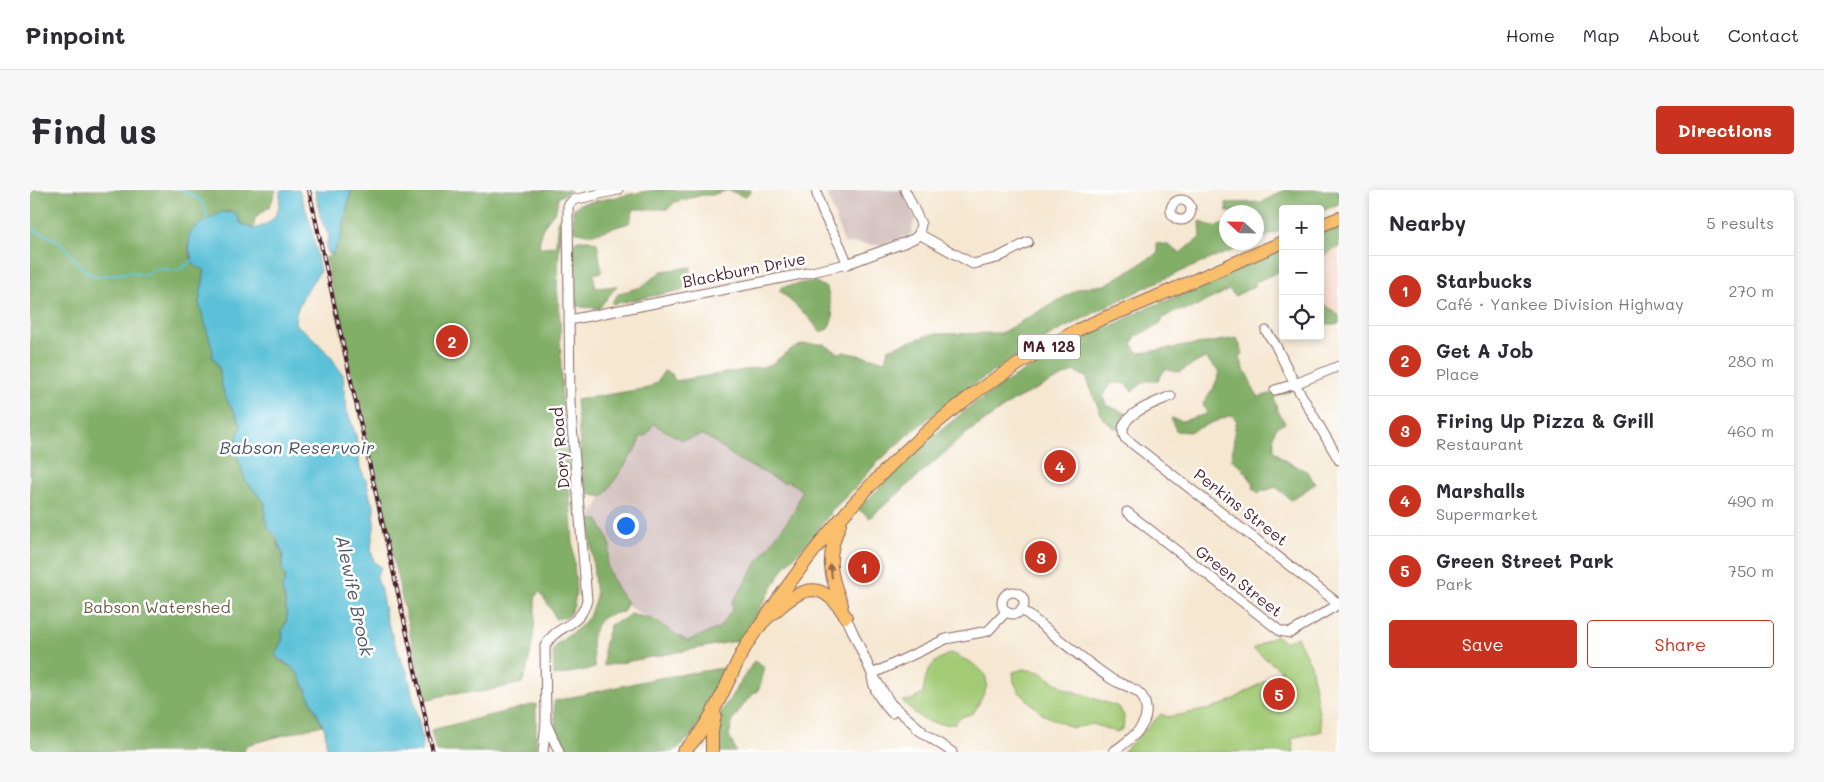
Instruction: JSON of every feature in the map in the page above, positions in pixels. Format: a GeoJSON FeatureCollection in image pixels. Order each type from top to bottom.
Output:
{"type":"FeatureCollection","features":[{"type":"Feature","properties":{"kind":"highway"},"geometry":{"type":"LineString","coordinates":[[1324,224],[1339,218]]}},
{"type":"Feature","properties":{"kind":"highway","name":"MA 128"},"geometry":{"type":"LineString","coordinates":[[683,752],[702,731],[736,666],[782,592],[820,542],[850,507],[898,457],[935,424],[969,397],[1003,374],[1076,331],[1279,244]]}},
{"type":"Feature","properties":{"kind":"highway"},"geometry":{"type":"LineString","coordinates":[[846,617],[832,581],[830,565],[833,540],[850,507]]}},
{"type":"Feature","properties":{"kind":"highway"},"geometry":{"type":"LineString","coordinates":[[760,626],[790,598],[805,590],[817,590],[826,594],[834,600],[846,617]]}},
{"type":"Feature","properties":{"kind":"highway","name":"MA 128"},"geometry":{"type":"LineString","coordinates":[[712,752],[712,732],[717,705]]}},
{"type":"Feature","properties":{"kind":"street","name":"Dory Road"},"geometry":{"type":"LineString","coordinates":[[543,752],[546,722],[545,646],[552,636],[579,618],[587,600],[570,403],[569,203],[585,196],[618,190]]}},
{"type":"Feature","properties":{"kind":"street"},"geometry":{"type":"LineString","coordinates":[[816,190],[822,213],[843,248],[847,264]]}},
{"type":"Feature","properties":{"kind":"street"},"geometry":{"type":"LineString","coordinates":[[905,190],[921,224],[919,234],[973,264],[997,258],[1028,242]]}},
{"type":"Feature","properties":{"kind":"street","name":"Blackburn Drive"},"geometry":{"type":"LineString","coordinates":[[569,320],[847,264],[885,251],[915,238],[919,234]]}},
{"type":"Feature","properties":{"kind":"street"},"geometry":{"type":"LineString","coordinates":[[1266,331],[1339,460]]}},
{"type":"Feature","properties":{"kind":"street"},"geometry":{"type":"LineString","coordinates":[[1275,390],[1339,366]]}},
{"type":"Feature","properties":{"kind":"street","name":"Perkins Street"},"geometry":{"type":"LineString","coordinates":[[1171,396],[1137,411],[1125,425],[1123,435],[1339,604]]}},
{"type":"Feature","properties":{"kind":"street","name":"Green Street"},"geometry":{"type":"LineString","coordinates":[[1127,512],[1280,631],[1290,633],[1339,604]]}},
{"type":"Feature","properties":{"kind":"street"},"geometry":{"type":"LineString","coordinates":[[1011,592],[1018,593],[1023,598],[1022,609],[1016,613],[1007,612],[1003,606],[1003,599],[1011,592]]}},
{"type":"Feature","properties":{"kind":"street"},"geometry":{"type":"LineString","coordinates":[[1022,609],[1109,678],[1136,689],[1141,695],[1146,706],[1144,722],[1135,734],[1113,752]]}},
{"type":"Feature","properties":{"kind":"street"},"geometry":{"type":"LineString","coordinates":[[872,674],[946,639],[988,631],[1007,612]]}},
{"type":"Feature","properties":{"kind":"street"},"geometry":{"type":"LineString","coordinates":[[846,617],[872,674],[874,686],[884,704],[904,722],[922,731],[952,752]]}},
{"type":"Feature","properties":{"kind":"street","name":"Dory Road"},"geometry":{"type":"LineString","coordinates":[[546,722],[559,752]]}},
{"type":"Feature","properties":{"kind":"shaded area"},"geometry":{"type":"Polygon","coordinates":[[[826,190],[901,190],[915,218],[911,234],[881,245],[844,243],[826,190]]]}},
{"type":"Feature","properties":{"kind":"shaded area"},"geometry":{"type":"Polygon","coordinates":[[[1339,243],[1339,323],[1324,323],[1324,249],[1339,243]]]}},
{"type":"Feature","properties":{"kind":"shaded area"},"geometry":{"type":"Polygon","coordinates":[[[647,424],[706,432],[808,495],[722,632],[685,645],[617,598],[606,561],[607,545],[587,522],[647,424]]]}},
{"type":"Feature","properties":{"kind":"green space","name":"Babson Watershed"},"geometry":{"type":"Polygon","coordinates":[[[30,190],[276,190],[270,206],[255,218],[253,230],[240,222],[236,213],[226,211],[194,228],[190,236],[189,251],[194,264],[205,270],[199,302],[213,351],[212,356],[218,365],[223,390],[241,427],[235,446],[236,453],[246,481],[265,503],[265,517],[283,555],[282,566],[286,577],[283,596],[287,619],[282,632],[283,638],[278,648],[277,659],[293,668],[299,675],[322,725],[246,745],[244,752],[30,752],[30,190]]]}},
{"type":"Feature","properties":{"kind":"green space"},"geometry":{"type":"Polygon","coordinates":[[[351,190],[571,190],[558,198],[556,210],[541,232],[539,247],[556,246],[557,221],[561,220],[557,286],[560,322],[562,410],[566,435],[576,592],[574,606],[568,617],[555,619],[553,612],[540,591],[535,597],[533,641],[522,683],[480,692],[454,693],[425,700],[325,258],[332,255],[342,234],[351,190]]]}},
{"type":"Feature","properties":{"kind":"green space"},"geometry":{"type":"Polygon","coordinates":[[[653,190],[728,190],[675,202],[668,209],[634,209],[629,223],[590,235],[574,231],[573,209],[580,204],[653,190]]]}},
{"type":"Feature","properties":{"kind":"green space"},"geometry":{"type":"Polygon","coordinates":[[[728,190],[752,190],[745,197],[728,190]]]}},
{"type":"Feature","properties":{"kind":"green space"},"geometry":{"type":"Polygon","coordinates":[[[1284,190],[1339,190],[1339,204],[1324,210],[1324,205],[1279,205],[1279,231],[1264,238],[1264,205],[1226,205],[1226,203],[1262,202],[1284,190]]]}},
{"type":"Feature","properties":{"kind":"green space"},"geometry":{"type":"Polygon","coordinates":[[[1200,221],[1212,227],[1219,226],[1219,250],[1235,250],[1148,286],[1030,347],[961,393],[907,435],[832,510],[813,537],[785,566],[741,640],[604,666],[604,646],[610,625],[630,614],[652,619],[687,641],[719,628],[733,609],[732,602],[756,564],[794,512],[802,491],[788,481],[784,483],[737,459],[712,440],[702,435],[682,440],[653,424],[647,435],[640,437],[638,446],[603,497],[587,494],[584,488],[576,400],[648,388],[657,382],[664,371],[672,374],[675,381],[769,366],[790,350],[803,344],[823,344],[839,353],[844,352],[885,361],[888,349],[932,334],[1001,333],[1080,288],[1105,285],[1158,253],[1156,243],[1168,245],[1180,253],[1201,237],[1200,221]]]}},
{"type":"Feature","properties":{"kind":"green space"},"geometry":{"type":"Polygon","coordinates":[[[1339,225],[1339,247],[1324,255],[1324,250],[1324,231],[1339,225]]]}},
{"type":"Feature","properties":{"kind":"green space"},"geometry":{"type":"Polygon","coordinates":[[[578,240],[589,240],[597,243],[602,272],[593,274],[596,288],[617,286],[599,308],[581,307],[574,303],[573,243],[578,240]]]}},
{"type":"Feature","properties":{"kind":"green space"},"geometry":{"type":"Polygon","coordinates":[[[1279,250],[1279,272],[1255,282],[1255,286],[1235,296],[1229,290],[1190,309],[1175,311],[1163,318],[1159,325],[1136,336],[1132,343],[1140,353],[1237,338],[1243,353],[1240,358],[1245,372],[1248,374],[1252,387],[1259,397],[1291,388],[1291,391],[1278,395],[1274,399],[1285,423],[1275,431],[1274,450],[1284,460],[1308,472],[1315,484],[1291,500],[1276,487],[1258,493],[1253,488],[1254,484],[1240,465],[1231,459],[1237,421],[1231,415],[1189,432],[1176,431],[1171,418],[1182,421],[1207,414],[1203,403],[1213,389],[1220,372],[1205,358],[1179,372],[1165,369],[1158,381],[1146,381],[1132,391],[1124,383],[1112,383],[1103,396],[1106,405],[1128,414],[1116,429],[1103,419],[1086,377],[1074,371],[1016,399],[967,433],[870,518],[858,509],[922,445],[975,403],[1046,356],[1094,332],[1193,290],[1279,250]]]}},
{"type":"Feature","properties":{"kind":"green space"},"geometry":{"type":"Polygon","coordinates":[[[691,267],[689,286],[682,290],[613,304],[612,302],[619,293],[641,287],[662,271],[691,267]]]}},
{"type":"Feature","properties":{"kind":"green space"},"geometry":{"type":"Polygon","coordinates":[[[814,281],[827,288],[833,317],[828,329],[820,332],[810,319],[779,290],[782,287],[814,281]]]}},
{"type":"Feature","properties":{"kind":"green space"},"geometry":{"type":"Polygon","coordinates":[[[1324,304],[1339,315],[1339,324],[1324,324],[1324,304]]]}},
{"type":"Feature","properties":{"kind":"green space"},"geometry":{"type":"Polygon","coordinates":[[[589,520],[599,520],[608,538],[610,547],[607,561],[608,568],[619,590],[628,602],[623,612],[603,618],[595,629],[592,642],[595,668],[554,676],[553,651],[557,644],[580,627],[589,617],[596,597],[589,520]]]}},
{"type":"Feature","properties":{"kind":"green space"},"geometry":{"type":"Polygon","coordinates":[[[1276,635],[1284,642],[1297,637],[1311,665],[1322,731],[1292,738],[1294,752],[1123,752],[1161,714],[1168,717],[1210,709],[1227,703],[1282,671],[1253,649],[1276,635]]]}},
{"type":"Feature","properties":{"kind":"green space"},"geometry":{"type":"Polygon","coordinates":[[[952,653],[974,665],[985,675],[987,682],[986,690],[973,713],[959,718],[952,724],[937,724],[925,720],[902,701],[911,700],[923,694],[925,679],[930,668],[938,660],[952,653]]]}},
{"type":"Feature","properties":{"kind":"green space"},"geometry":{"type":"Polygon","coordinates":[[[754,661],[765,668],[759,689],[747,700],[733,720],[729,735],[736,752],[717,752],[717,733],[721,712],[754,661]]]}},
{"type":"Feature","properties":{"kind":"green space"},"geometry":{"type":"Polygon","coordinates":[[[723,668],[704,715],[690,737],[672,752],[565,752],[556,735],[554,701],[653,679],[723,668]]]}},
{"type":"Feature","properties":{"kind":"green space"},"geometry":{"type":"Polygon","coordinates":[[[1024,669],[1040,672],[1064,688],[1119,707],[1124,716],[1123,729],[1116,732],[1093,724],[1073,728],[1042,714],[1019,692],[1014,682],[1013,672],[1024,669]]]}},
{"type":"Feature","properties":{"kind":"green space"},"geometry":{"type":"Polygon","coordinates":[[[536,704],[536,752],[436,752],[431,730],[536,704]]]}},
{"type":"Feature","properties":{"kind":"water","name":"Babson Reservoir"},"geometry":{"type":"Polygon","coordinates":[[[280,190],[299,190],[311,225],[320,272],[300,304],[295,324],[310,335],[331,357],[343,375],[347,411],[356,436],[360,468],[374,505],[374,529],[371,550],[374,562],[381,567],[376,577],[380,586],[386,618],[402,663],[407,671],[422,737],[422,752],[327,752],[325,730],[299,675],[293,668],[275,656],[283,638],[282,632],[287,619],[282,587],[286,577],[282,569],[283,555],[275,534],[268,528],[265,517],[265,503],[246,481],[236,453],[235,446],[241,426],[225,395],[218,365],[212,356],[213,351],[199,302],[205,270],[195,266],[192,260],[189,236],[191,231],[200,224],[222,212],[236,213],[240,223],[253,229],[267,224],[278,210],[280,190]]]}},
{"type":"Feature","properties":{"kind":"water"},"geometry":{"type":"Polygon","coordinates":[[[315,190],[351,190],[341,237],[332,255],[327,253],[326,245],[329,236],[321,220],[315,190]]]}},
{"type":"Feature","properties":{"kind":"waterway"},"geometry":{"type":"LineString","coordinates":[[182,190],[201,201],[205,208],[208,222]]}},
{"type":"Feature","properties":{"kind":"waterway"},"geometry":{"type":"LineString","coordinates":[[30,228],[55,239],[93,277],[131,272],[143,275],[159,268],[178,271],[193,260]]}},
{"type":"Feature","properties":{"kind":"railway"},"geometry":{"type":"LineString","coordinates":[[309,190],[433,752]]}},
{"type":"Feature","properties":{"kind":"place","name":"Get A Job"},"geometry":{"type":"Point","coordinates":[452,341]}},
{"type":"Feature","properties":{"kind":"place","name":"Marshalls"},"geometry":{"type":"Point","coordinates":[1060,466]}},
{"type":"Feature","properties":{"kind":"place","name":"Firing Up Pizza & Grill"},"geometry":{"type":"Point","coordinates":[1041,557]}},
{"type":"Feature","properties":{"kind":"place","name":"Starbucks"},"geometry":{"type":"Point","coordinates":[864,567]}},
{"type":"Feature","properties":{"kind":"place","name":"Green Street Park"},"geometry":{"type":"Point","coordinates":[1279,694]}},
{"type":"Feature","properties":{"kind":"water label","name":"Alewife Brook"},"geometry":{"type":"Point","coordinates":[354,596]}}]}
